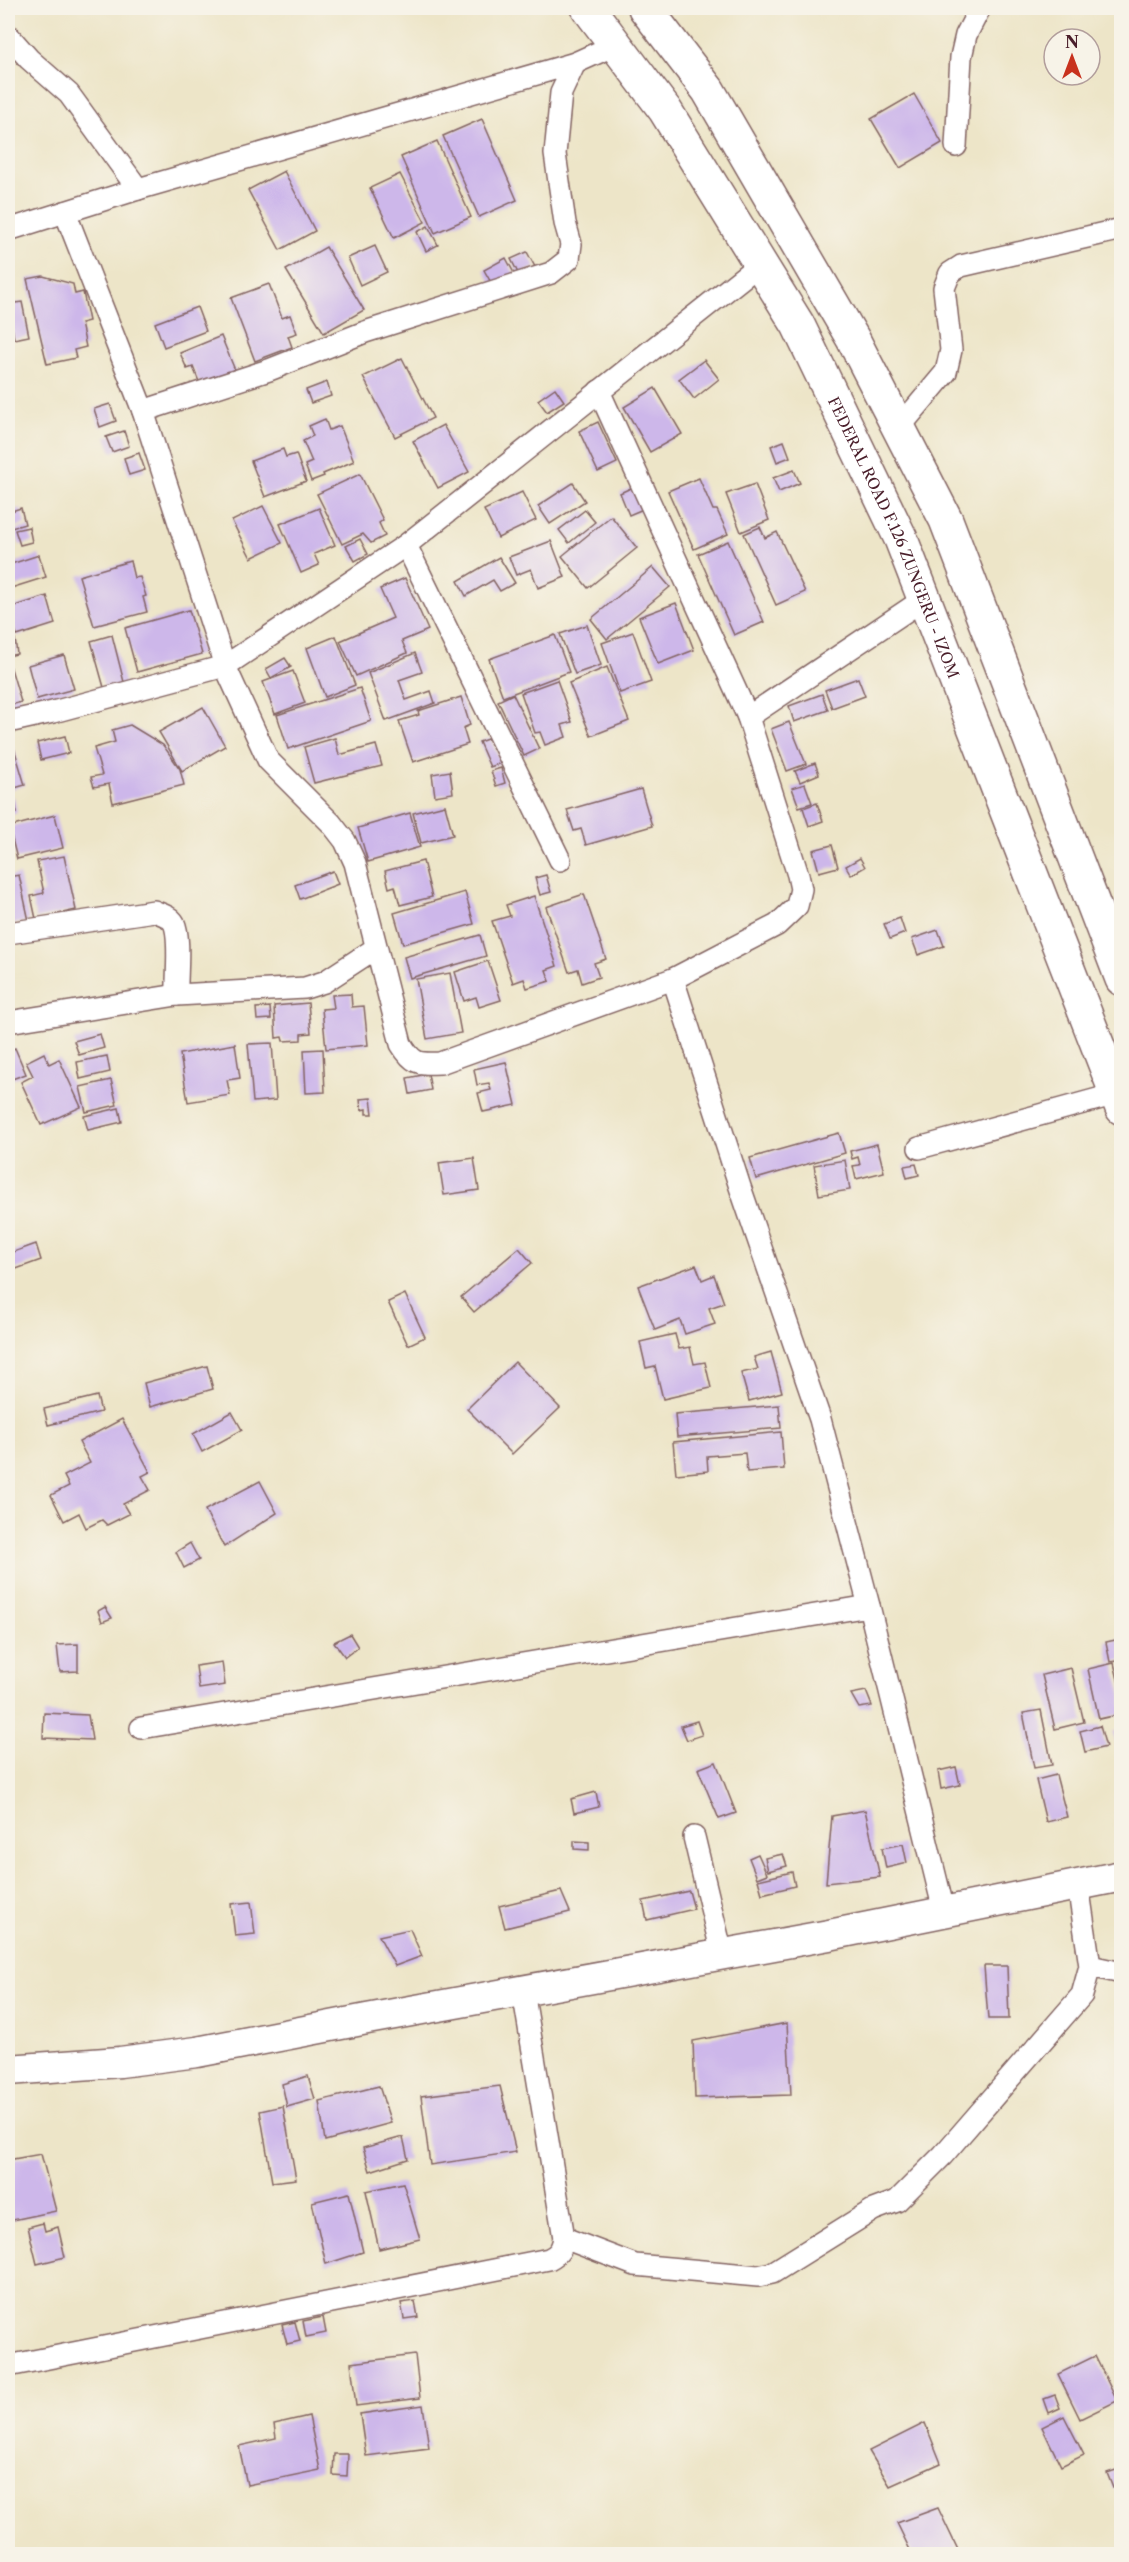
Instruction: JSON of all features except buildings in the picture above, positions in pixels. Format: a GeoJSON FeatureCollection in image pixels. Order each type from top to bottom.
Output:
{"type":"FeatureCollection","features":[{"type":"Feature","properties":{"kind":"main road","name":"FEDERAL ROAD F.126 ZUNGERU - IZOM"},"geometry":{"type":"LineString","coordinates":[[588,8],[665,110],[798,326],[901,540],[1119,1101]]}},
{"type":"Feature","properties":{"kind":"main road"},"geometry":{"type":"LineString","coordinates":[[645,8],[708,90],[853,339],[946,520],[1122,979]]}},
{"type":"Feature","properties":{"kind":"main road"},"geometry":{"type":"LineString","coordinates":[[1009,818],[1053,801]]}},
{"type":"Feature","properties":{"kind":"street"},"geometry":{"type":"LineString","coordinates":[[956,146],[961,57],[966,35],[980,8]]}},
{"type":"Feature","properties":{"kind":"street"},"geometry":{"type":"LineString","coordinates":[[8,35],[29,59],[69,94],[138,189]]}},
{"type":"Feature","properties":{"kind":"street"},"geometry":{"type":"LineString","coordinates":[[8,230],[138,189],[575,63],[617,44]]}},
{"type":"Feature","properties":{"kind":"street"},"geometry":{"type":"LineString","coordinates":[[143,411],[269,370],[365,332],[551,273],[568,259],[571,244],[565,223],[555,154],[561,93],[575,63]]}},
{"type":"Feature","properties":{"kind":"street"},"geometry":{"type":"LineString","coordinates":[[65,212],[143,411],[225,666],[268,760],[331,823],[345,841],[355,863],[401,1044],[410,1059],[423,1064],[441,1063],[673,979],[777,925],[797,906],[801,889],[798,875],[748,717],[599,391]]}},
{"type":"Feature","properties":{"kind":"street"},"geometry":{"type":"LineString","coordinates":[[899,429],[946,372],[951,350],[944,288],[950,273],[961,266],[1122,229]]}},
{"type":"Feature","properties":{"kind":"street"},"geometry":{"type":"LineString","coordinates":[[8,722],[225,666],[406,544],[761,263]]}},
{"type":"Feature","properties":{"kind":"street"},"geometry":{"type":"LineString","coordinates":[[406,544],[560,860]]}},
{"type":"Feature","properties":{"kind":"street"},"geometry":{"type":"LineString","coordinates":[[748,717],[924,599]]}},
{"type":"Feature","properties":{"kind":"street"},"geometry":{"type":"LineString","coordinates":[[8,933],[154,911],[173,922],[176,935],[177,995]]}},
{"type":"Feature","properties":{"kind":"street"},"geometry":{"type":"LineString","coordinates":[[8,1022],[177,995],[305,988],[324,982],[376,948]]}},
{"type":"Feature","properties":{"kind":"street"},"geometry":{"type":"LineString","coordinates":[[673,979],[740,1187],[820,1419],[869,1606],[944,1911]]}},
{"type":"Feature","properties":{"kind":"street"},"geometry":{"type":"LineString","coordinates":[[919,1148],[1119,1101]]}},
{"type":"Feature","properties":{"kind":"street"},"geometry":{"type":"LineString","coordinates":[[141,1728],[869,1606]]}},
{"type":"Feature","properties":{"kind":"street"},"geometry":{"type":"LineString","coordinates":[[694,1837],[722,1954]]}},
{"type":"Feature","properties":{"kind":"street"},"geometry":{"type":"LineString","coordinates":[[8,2070],[120,2062],[197,2052],[722,1954],[1122,1876]]}},
{"type":"Feature","properties":{"kind":"street"},"geometry":{"type":"LineString","coordinates":[[564,2238],[635,2265],[743,2276],[772,2273],[873,2210],[897,2201],[943,2155],[1082,1995],[1089,1966],[1078,1885]]}},
{"type":"Feature","properties":{"kind":"street"},"geometry":{"type":"LineString","coordinates":[[1089,1966],[1122,1973]]}},
{"type":"Feature","properties":{"kind":"street"},"geometry":{"type":"LineString","coordinates":[[8,2366],[549,2259],[557,2255],[562,2248],[564,2238],[524,1991]]}}]}
